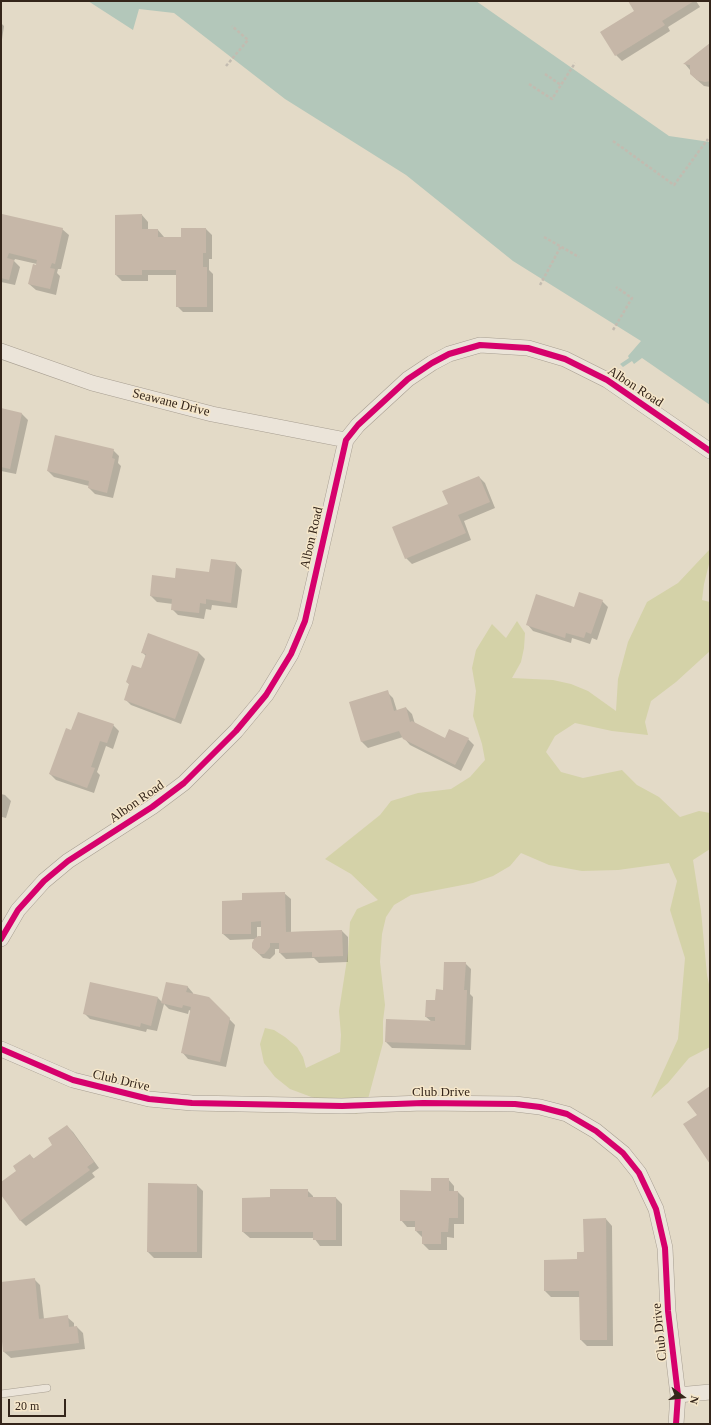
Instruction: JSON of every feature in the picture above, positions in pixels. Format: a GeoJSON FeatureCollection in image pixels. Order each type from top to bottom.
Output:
{"type":"FeatureCollection","features":[{"type":"Feature","properties":{"kind":"street","name":"Albon Road"},"geometry":{"type":"LineString","coordinates":[[1,939],[18,910],[44,881],[68,862],[152,807],[184,783],[236,731],[266,695],[291,654],[305,621],[346,440],[358,425],[408,379],[449,354],[480,345],[528,348],[565,359],[607,380],[710,451]]}},
{"type":"Feature","properties":{"kind":"street","name":"Seawane Drive"},"geometry":{"type":"LineString","coordinates":[[1,351],[92,383],[212,414],[346,440]]}},
{"type":"Feature","properties":{"kind":"street","name":"Club Drive"},"geometry":{"type":"LineString","coordinates":[[1,1049],[73,1080],[149,1099],[192,1103],[342,1106],[424,1103],[515,1104],[540,1107],[567,1114],[596,1131],[623,1153],[639,1173],[656,1209],[665,1248],[668,1311],[678,1395],[676,1424]]}},
{"type":"Feature","properties":{"kind":"street"},"geometry":{"type":"LineString","coordinates":[[678,1395],[710,1392]]}},
{"type":"Feature","properties":{"kind":"lane"},"geometry":{"type":"LineString","coordinates":[[1,1394],[47,1388]]}},
{"type":"Feature","properties":{"kind":"path"},"geometry":{"type":"LineString","coordinates":[[226,66],[248,40],[232,26]]}},
{"type":"Feature","properties":{"kind":"path"},"geometry":{"type":"LineString","coordinates":[[529,84],[552,99],[575,63]]}},
{"type":"Feature","properties":{"kind":"path"},"geometry":{"type":"LineString","coordinates":[[545,74],[561,85]]}},
{"type":"Feature","properties":{"kind":"path"},"geometry":{"type":"LineString","coordinates":[[613,141],[674,185],[708,139]]}},
{"type":"Feature","properties":{"kind":"path"},"geometry":{"type":"LineString","coordinates":[[544,237],[579,257]]}},
{"type":"Feature","properties":{"kind":"path"},"geometry":{"type":"LineString","coordinates":[[540,285],[561,246]]}},
{"type":"Feature","properties":{"kind":"path"},"geometry":{"type":"LineString","coordinates":[[613,330],[632,298],[616,287]]}},
{"type":"Feature","properties":{"kind":"shaded area"},"geometry":{"type":"Polygon","coordinates":[[[88,1],[476,1],[669,136],[710,142],[710,405],[642,358],[634,364],[632,361],[623,367],[620,364],[629,358],[628,356],[641,341],[513,261],[406,175],[285,99],[174,13],[139,9],[133,30],[88,1]]]}},
{"type":"Feature","properties":{"kind":"shaded area"},"geometry":{"type":"Polygon","coordinates":[[[710,549],[710,560],[702,600],[710,602],[710,651],[676,682],[651,701],[645,722],[648,735],[612,731],[575,723],[555,736],[546,752],[561,772],[583,778],[622,770],[637,785],[659,797],[680,817],[699,811],[710,813],[710,849],[693,860],[701,911],[707,975],[710,989],[710,1047],[689,1058],[668,1083],[651,1098],[678,1039],[685,958],[670,910],[677,881],[669,863],[618,870],[582,871],[549,865],[521,853],[510,866],[493,876],[473,883],[411,895],[394,905],[386,917],[382,934],[380,962],[385,1005],[383,1043],[368,1099],[357,1114],[290,1089],[275,1077],[264,1063],[260,1044],[265,1028],[274,1030],[297,1047],[303,1057],[306,1068],[340,1052],[341,1035],[339,1011],[348,953],[350,922],[357,909],[378,900],[351,874],[325,859],[380,815],[391,801],[418,793],[451,789],[470,777],[485,760],[482,744],[473,716],[476,691],[472,668],[476,650],[492,624],[506,638],[517,621],[525,633],[521,662],[512,678],[553,680],[571,684],[588,691],[616,711],[618,679],[628,642],[647,602],[678,583],[710,549]]]}},
{"type":"Feature","properties":{"kind":"building"},"geometry":{"type":"Polygon","coordinates":[[[628,1],[694,1],[662,21],[665,25],[615,56],[600,32],[634,11],[628,1]]]}},
{"type":"Feature","properties":{"kind":"building"},"geometry":{"type":"Polygon","coordinates":[[[710,43],[710,81],[705,82],[697,80],[690,74],[690,65],[683,64],[710,43]]]}},
{"type":"Feature","properties":{"kind":"building"},"geometry":{"type":"Polygon","coordinates":[[[2,214],[63,228],[55,264],[52,263],[50,268],[55,269],[50,289],[28,284],[33,264],[36,265],[37,260],[9,253],[7,258],[14,260],[9,280],[1,278],[2,214]]]}},
{"type":"Feature","properties":{"kind":"building"},"geometry":{"type":"Polygon","coordinates":[[[142,214],[142,229],[158,229],[158,237],[181,237],[181,228],[206,228],[206,253],[203,253],[203,267],[207,267],[207,307],[176,307],[176,270],[142,270],[142,275],[115,275],[115,215],[142,214]]]}},
{"type":"Feature","properties":{"kind":"building"},"geometry":{"type":"Polygon","coordinates":[[[1,408],[22,413],[10,469],[1,467],[1,408]]]}},
{"type":"Feature","properties":{"kind":"building"},"geometry":{"type":"Polygon","coordinates":[[[55,435],[114,449],[112,458],[115,459],[107,493],[88,488],[89,481],[47,471],[55,435]]]}},
{"type":"Feature","properties":{"kind":"building"},"geometry":{"type":"Polygon","coordinates":[[[479,476],[490,502],[458,515],[466,533],[405,559],[392,527],[448,504],[442,491],[479,476]]]}},
{"type":"Feature","properties":{"kind":"building"},"geometry":{"type":"Polygon","coordinates":[[[211,559],[236,562],[231,603],[206,599],[206,604],[200,603],[199,613],[171,610],[172,599],[150,596],[152,575],[175,578],[176,568],[209,572],[211,559]]]}},
{"type":"Feature","properties":{"kind":"building"},"geometry":{"type":"Polygon","coordinates":[[[579,592],[603,600],[591,634],[586,632],[584,638],[566,633],[565,638],[526,625],[536,594],[574,607],[579,592]]]}},
{"type":"Feature","properties":{"kind":"building"},"geometry":{"type":"Polygon","coordinates":[[[148,633],[199,652],[175,719],[124,700],[129,684],[126,682],[132,665],[141,668],[146,654],[141,653],[148,633]]]}},
{"type":"Feature","properties":{"kind":"building"},"geometry":{"type":"Polygon","coordinates":[[[388,690],[394,711],[406,707],[410,722],[412,721],[445,738],[449,729],[469,738],[455,765],[403,739],[399,731],[361,742],[349,702],[388,690]]]}},
{"type":"Feature","properties":{"kind":"building"},"geometry":{"type":"Polygon","coordinates":[[[78,712],[114,724],[107,743],[100,741],[91,767],[95,768],[87,788],[49,774],[66,728],[71,730],[78,712]]]}},
{"type":"Feature","properties":{"kind":"building"},"geometry":{"type":"Polygon","coordinates":[[[285,892],[286,932],[342,930],[343,956],[312,957],[312,952],[279,953],[279,943],[270,943],[270,947],[264,954],[259,954],[252,948],[252,943],[254,939],[261,936],[261,921],[251,922],[251,934],[222,934],[222,901],[242,900],[242,893],[285,892]]]}},
{"type":"Feature","properties":{"kind":"building"},"geometry":{"type":"Polygon","coordinates":[[[444,962],[466,962],[464,990],[467,990],[465,1045],[385,1042],[386,1019],[435,1021],[435,1017],[425,1017],[426,1000],[435,1000],[436,989],[443,990],[444,962]]]}},
{"type":"Feature","properties":{"kind":"building"},"geometry":{"type":"Polygon","coordinates":[[[90,982],[158,997],[151,1026],[141,1023],[140,1027],[83,1014],[90,982]]]}},
{"type":"Feature","properties":{"kind":"building"},"geometry":{"type":"Polygon","coordinates":[[[166,982],[188,986],[186,992],[209,997],[230,1018],[220,1062],[181,1053],[191,1007],[183,1005],[182,1008],[161,1003],[166,982]]]}},
{"type":"Feature","properties":{"kind":"building"},"geometry":{"type":"Polygon","coordinates":[[[710,1086],[710,1164],[683,1124],[697,1115],[687,1102],[710,1086]]]}},
{"type":"Feature","properties":{"kind":"building"},"geometry":{"type":"Polygon","coordinates":[[[67,1125],[94,1162],[87,1167],[90,1170],[20,1221],[1,1195],[1,1182],[16,1171],[13,1166],[30,1154],[33,1159],[52,1145],[48,1138],[67,1125]]]}},
{"type":"Feature","properties":{"kind":"building"},"geometry":{"type":"Polygon","coordinates":[[[431,1178],[449,1178],[449,1191],[458,1191],[458,1218],[449,1218],[448,1232],[441,1232],[441,1244],[422,1244],[422,1231],[415,1231],[415,1221],[400,1221],[400,1190],[431,1191],[431,1178]]]}},
{"type":"Feature","properties":{"kind":"building"},"geometry":{"type":"Polygon","coordinates":[[[148,1183],[197,1184],[197,1252],[147,1252],[148,1183]]]}},
{"type":"Feature","properties":{"kind":"building"},"geometry":{"type":"Polygon","coordinates":[[[270,1189],[308,1189],[308,1197],[336,1197],[336,1240],[313,1240],[313,1232],[242,1232],[242,1198],[270,1197],[270,1189]]]}},
{"type":"Feature","properties":{"kind":"building"},"geometry":{"type":"Polygon","coordinates":[[[606,1218],[607,1340],[580,1340],[579,1291],[544,1291],[544,1260],[577,1259],[577,1252],[584,1252],[583,1219],[606,1218]]]}},
{"type":"Feature","properties":{"kind":"building"},"geometry":{"type":"Polygon","coordinates":[[[35,1278],[39,1319],[68,1315],[69,1327],[77,1326],[79,1343],[3,1352],[1,1331],[1,1282],[35,1278]]]}},
{"type":"Feature","properties":{"kind":"cycle path"},"geometry":{"type":"LineString","coordinates":[[1,939],[18,910],[44,881],[68,861],[152,807],[184,783],[236,731],[266,695],[291,654],[305,621],[346,440],[358,425],[408,379],[449,354],[480,345],[528,348],[565,359],[607,380],[710,451]]}},
{"type":"Feature","properties":{"kind":"cycle path"},"geometry":{"type":"LineString","coordinates":[[1,1049],[73,1080],[149,1099],[192,1103],[342,1106],[423,1103],[515,1104],[540,1107],[567,1114],[596,1131],[623,1153],[639,1173],[656,1209],[665,1248],[668,1311],[678,1395],[676,1424]]}}]}
